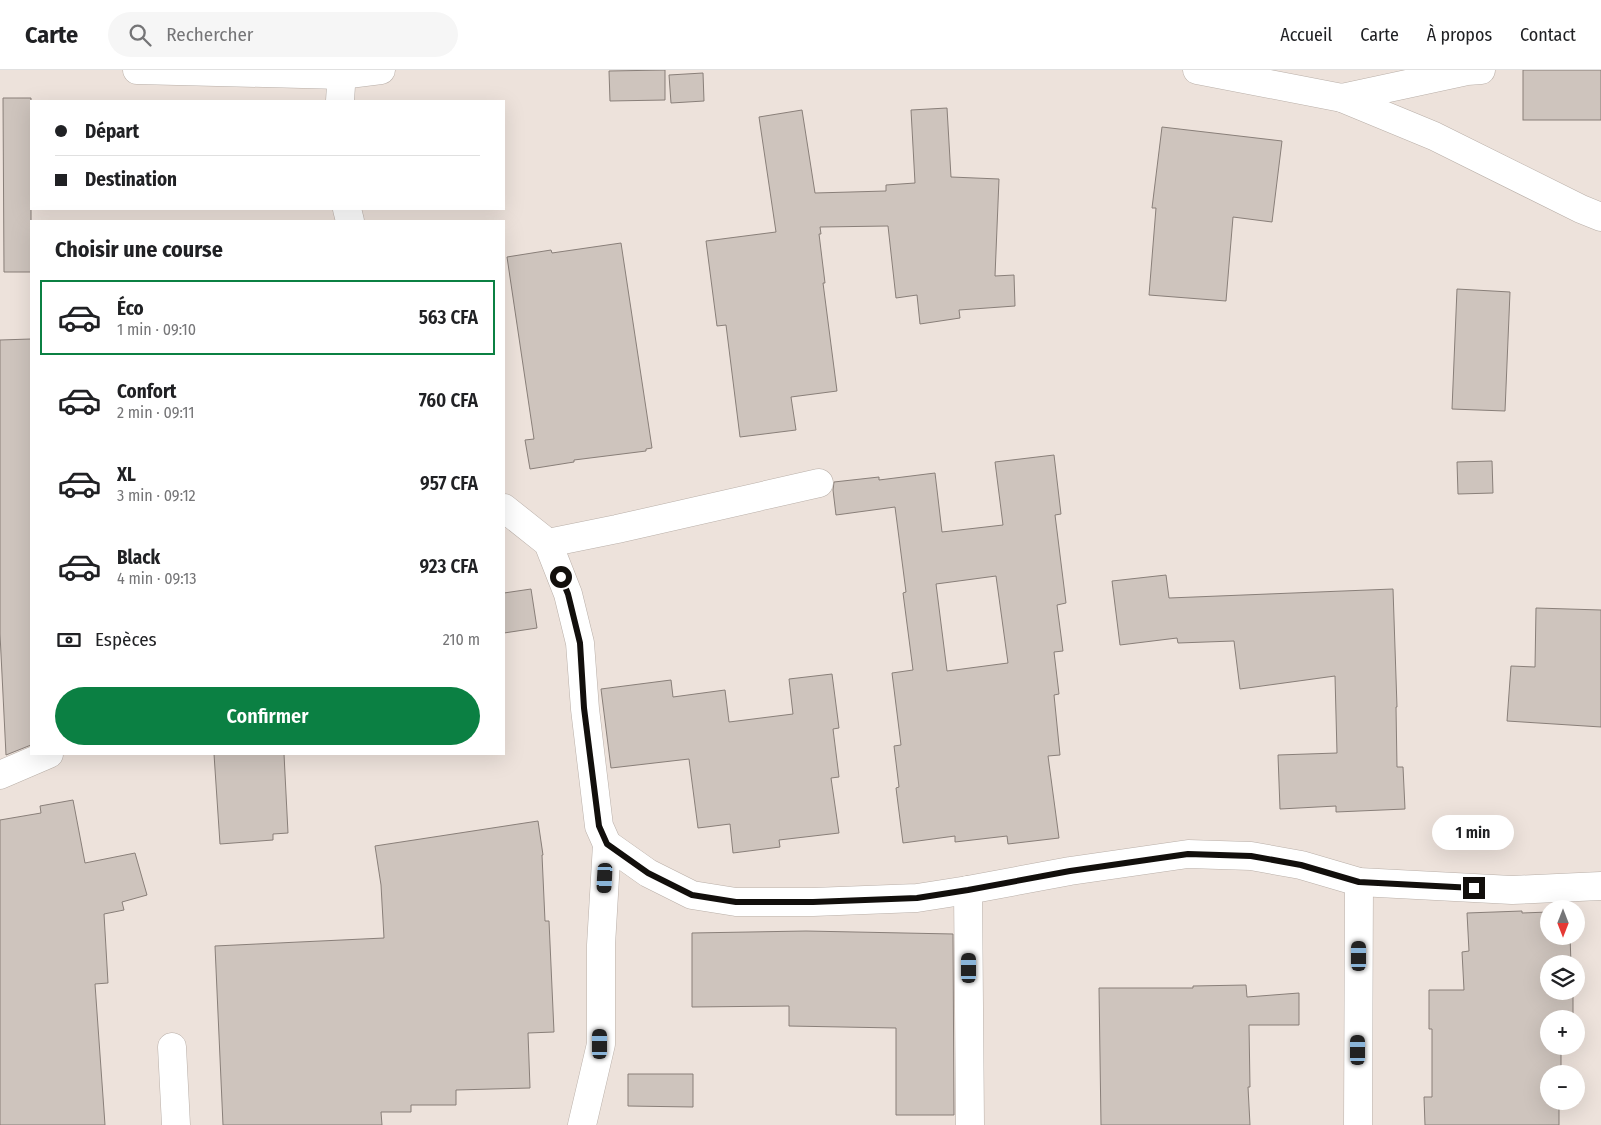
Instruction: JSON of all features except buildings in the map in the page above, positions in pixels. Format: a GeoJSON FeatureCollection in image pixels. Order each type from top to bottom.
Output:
{"type":"FeatureCollection","features":[{"type":"Feature","properties":{"kind":"street"},"geometry":{"type":"LineString","coordinates":[[137,70],[341,82],[380,70]]}},
{"type":"Feature","properties":{"kind":"street"},"geometry":{"type":"LineString","coordinates":[[1197,70],[1342,98],[1434,136],[1581,210],[1601,217]]}},
{"type":"Feature","properties":{"kind":"street"},"geometry":{"type":"LineString","coordinates":[[1342,98],[1467,71],[1481,70]]}},
{"type":"Feature","properties":{"kind":"street"},"geometry":{"type":"LineString","coordinates":[[548,543],[819,483]]}},
{"type":"Feature","properties":{"kind":"street"},"geometry":{"type":"LineString","coordinates":[[505,509],[548,543],[568,594],[580,643],[584,708],[599,826],[607,844],[600,946],[600,1044],[582,1125]]}},
{"type":"Feature","properties":{"kind":"street"},"geometry":{"type":"LineString","coordinates":[[0,776],[47,755]]}},
{"type":"Feature","properties":{"kind":"street"},"geometry":{"type":"LineString","coordinates":[[607,844],[648,873],[692,895],[736,902],[813,902],[917,898],[1070,871],[1188,854],[1251,856],[1301,865],[1359,882],[1512,890],[1601,886]]}},
{"type":"Feature","properties":{"kind":"street"},"geometry":{"type":"LineString","coordinates":[[1358,1125],[1359,882]]}},
{"type":"Feature","properties":{"kind":"street"},"geometry":{"type":"LineString","coordinates":[[968,890],[970,1125]]}},
{"type":"Feature","properties":{"kind":"street"},"geometry":{"type":"LineString","coordinates":[[172,1047],[176,1125]]}},
{"type":"Feature","properties":{"kind":"route"},"geometry":{"type":"LineString","coordinates":[[561,577],[568,594],[580,643],[584,708],[599,826],[607,844],[648,873],[692,895],[736,902],[813,902],[917,898],[1070,871],[1188,854],[1251,856],[1301,865],[1359,882],[1474,888]]}}]}
